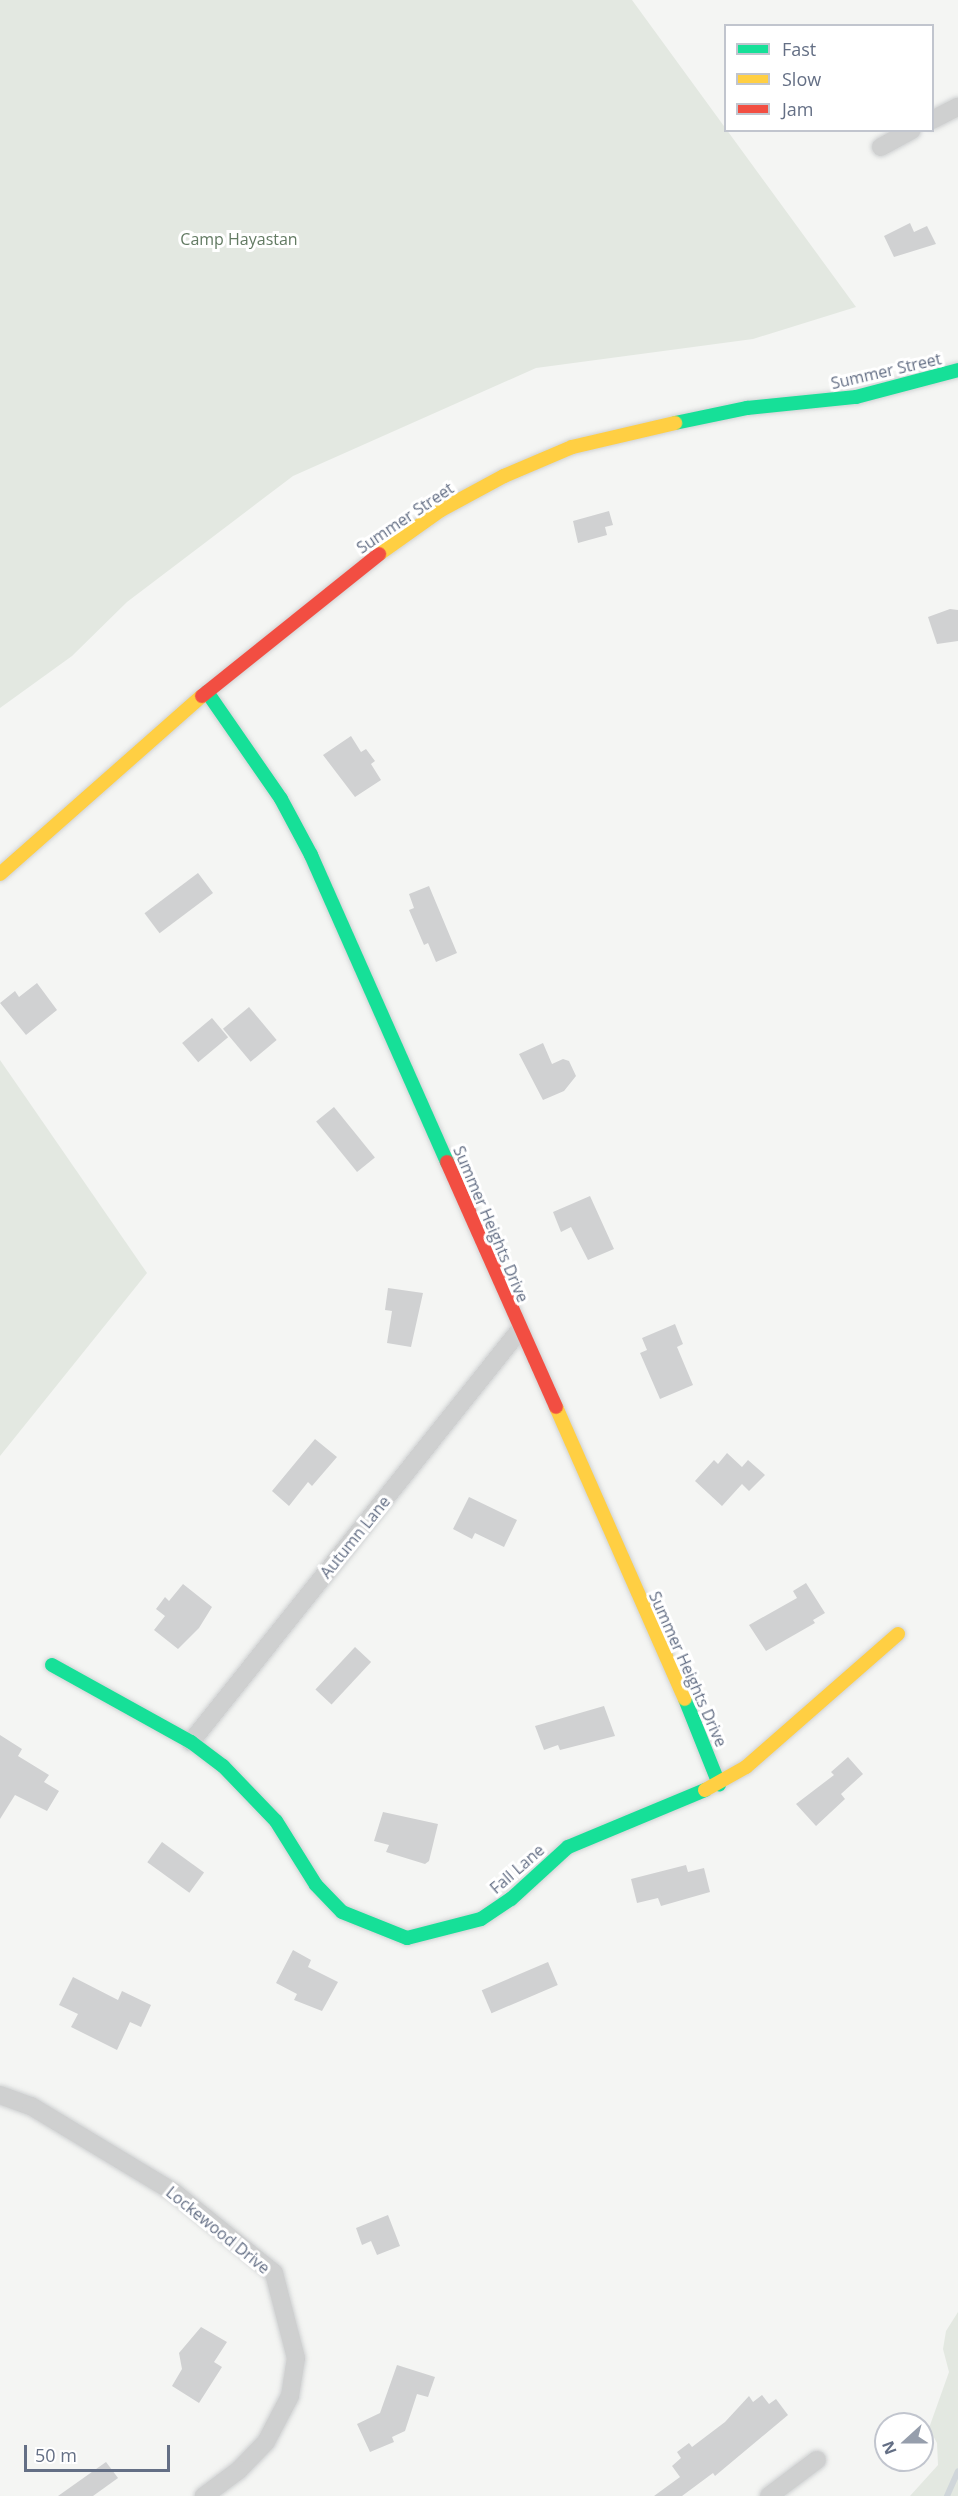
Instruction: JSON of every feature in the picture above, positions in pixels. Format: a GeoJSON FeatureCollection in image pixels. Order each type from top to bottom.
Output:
{"type":"FeatureCollection","features":[{"type":"Feature","properties":{"kind":"street"},"geometry":{"type":"LineString","coordinates":[[934,119],[958,107]]}},
{"type":"Feature","properties":{"kind":"street"},"geometry":{"type":"LineString","coordinates":[[881,147],[908,132]]}},
{"type":"Feature","properties":{"kind":"street","name":"Summer Street"},"geometry":{"type":"LineString","coordinates":[[0,874],[207,692],[371,560],[441,510],[504,476],[572,447],[616,436],[747,408],[856,397],[958,370]]}},
{"type":"Feature","properties":{"kind":"street","name":"Summer Heights Drive"},"geometry":{"type":"LineString","coordinates":[[207,692],[281,799],[311,855],[519,1331],[700,1733],[719,1784]]}},
{"type":"Feature","properties":{"kind":"street","name":"Autumn Lane"},"geometry":{"type":"LineString","coordinates":[[191,1742],[519,1331]]}},
{"type":"Feature","properties":{"kind":"street","name":"Fall Lane"},"geometry":{"type":"LineString","coordinates":[[52,1665],[191,1742],[255,1794],[276,1821],[316,1885],[342,1912],[407,1938],[442,1932],[481,1919],[510,1899],[568,1847],[719,1784],[746,1767],[898,1634]]}},
{"type":"Feature","properties":{"kind":"street","name":"Lockewood Drive"},"geometry":{"type":"LineString","coordinates":[[0,2095],[31,2106],[175,2193],[273,2273],[296,2358],[290,2396],[266,2442],[239,2470],[204,2496]]}},
{"type":"Feature","properties":{"kind":"street"},"geometry":{"type":"LineString","coordinates":[[769,2496],[817,2460]]}},
{"type":"Feature","properties":{"kind":"green space","name":"Camp Hayastan"},"geometry":{"type":"Polygon","coordinates":[[[0,0],[632,0],[724,126],[724,132],[728,132],[856,307],[753,339],[536,368],[293,476],[127,602],[72,656],[0,708],[0,0]]]}},
{"type":"Feature","properties":{"kind":"green space"},"geometry":{"type":"Polygon","coordinates":[[[0,1060],[147,1273],[0,1456],[0,1060]]]}},
{"type":"Feature","properties":{"kind":"green space"},"geometry":{"type":"Polygon","coordinates":[[[958,2312],[958,2496],[910,2496],[938,2465],[937,2443],[934,2437],[934,2414],[949,2372],[943,2349],[946,2331],[958,2312]]]}},
{"type":"Feature","properties":{"kind":"building"},"geometry":{"type":"Polygon","coordinates":[[[910,223],[914,232],[927,226],[936,244],[894,257],[884,236],[910,223]]]}},
{"type":"Feature","properties":{"kind":"building"},"geometry":{"type":"Polygon","coordinates":[[[609,511],[613,525],[605,527],[607,535],[578,543],[573,521],[609,511]]]}},
{"type":"Feature","properties":{"kind":"building"},"geometry":{"type":"Polygon","coordinates":[[[950,609],[958,610],[958,641],[937,644],[928,617],[950,609]]]}},
{"type":"Feature","properties":{"kind":"building"},"geometry":{"type":"Polygon","coordinates":[[[351,736],[361,752],[366,749],[375,761],[371,764],[381,780],[355,797],[323,755],[351,736]]]}},
{"type":"Feature","properties":{"kind":"building"},"geometry":{"type":"Polygon","coordinates":[[[198,873],[213,893],[160,933],[144,913],[198,873]]]}},
{"type":"Feature","properties":{"kind":"building"},"geometry":{"type":"Polygon","coordinates":[[[429,886],[457,953],[436,962],[428,943],[424,945],[409,910],[414,908],[409,894],[429,886]]]}},
{"type":"Feature","properties":{"kind":"building"},"geometry":{"type":"Polygon","coordinates":[[[37,983],[57,1010],[26,1035],[0,1003],[15,991],[19,997],[37,983]]]}},
{"type":"Feature","properties":{"kind":"building"},"geometry":{"type":"Polygon","coordinates":[[[249,1007],[277,1040],[251,1062],[223,1029],[249,1007]]]}},
{"type":"Feature","properties":{"kind":"building"},"geometry":{"type":"Polygon","coordinates":[[[212,1018],[228,1037],[198,1062],[182,1043],[212,1018]]]}},
{"type":"Feature","properties":{"kind":"building"},"geometry":{"type":"Polygon","coordinates":[[[543,1043],[552,1064],[563,1059],[569,1061],[576,1076],[564,1091],[543,1100],[519,1054],[543,1043]]]}},
{"type":"Feature","properties":{"kind":"building"},"geometry":{"type":"Polygon","coordinates":[[[334,1107],[375,1158],[357,1172],[316,1121],[334,1107]]]}},
{"type":"Feature","properties":{"kind":"building"},"geometry":{"type":"Polygon","coordinates":[[[590,1196],[614,1249],[588,1260],[571,1227],[561,1232],[553,1212],[590,1196]]]}},
{"type":"Feature","properties":{"kind":"building"},"geometry":{"type":"Polygon","coordinates":[[[388,1288],[423,1293],[411,1347],[387,1343],[392,1311],[385,1310],[388,1288]]]}},
{"type":"Feature","properties":{"kind":"building"},"geometry":{"type":"Polygon","coordinates":[[[675,1324],[683,1344],[677,1347],[693,1385],[660,1399],[640,1353],[647,1350],[642,1338],[675,1324]]]}},
{"type":"Feature","properties":{"kind":"building"},"geometry":{"type":"Polygon","coordinates":[[[315,1439],[337,1457],[312,1486],[308,1482],[289,1506],[272,1491],[315,1439]]]}},
{"type":"Feature","properties":{"kind":"building"},"geometry":{"type":"Polygon","coordinates":[[[727,1453],[742,1467],[748,1460],[765,1475],[749,1491],[742,1484],[722,1506],[695,1481],[714,1460],[718,1464],[727,1453]]]}},
{"type":"Feature","properties":{"kind":"building"},"geometry":{"type":"Polygon","coordinates":[[[469,1497],[517,1520],[504,1547],[475,1533],[472,1539],[453,1529],[469,1497]]]}},
{"type":"Feature","properties":{"kind":"building"},"geometry":{"type":"Polygon","coordinates":[[[806,1583],[825,1613],[813,1620],[815,1623],[766,1651],[749,1625],[797,1598],[793,1591],[806,1583]]]}},
{"type":"Feature","properties":{"kind":"building"},"geometry":{"type":"Polygon","coordinates":[[[183,1584],[212,1607],[199,1628],[178,1649],[154,1630],[165,1616],[156,1609],[165,1597],[169,1601],[183,1584]]]}},
{"type":"Feature","properties":{"kind":"building"},"geometry":{"type":"Polygon","coordinates":[[[355,1647],[371,1662],[332,1704],[315,1689],[355,1647]]]}},
{"type":"Feature","properties":{"kind":"building"},"geometry":{"type":"Polygon","coordinates":[[[604,1706],[615,1736],[560,1750],[558,1745],[544,1750],[535,1726],[604,1706]]]}},
{"type":"Feature","properties":{"kind":"building"},"geometry":{"type":"Polygon","coordinates":[[[0,1735],[22,1749],[18,1756],[49,1775],[44,1782],[59,1791],[47,1811],[15,1795],[0,1819],[0,1735]]]}},
{"type":"Feature","properties":{"kind":"building"},"geometry":{"type":"Polygon","coordinates":[[[848,1757],[863,1774],[841,1794],[845,1799],[816,1826],[796,1804],[834,1775],[831,1772],[848,1757]]]}},
{"type":"Feature","properties":{"kind":"building"},"geometry":{"type":"Polygon","coordinates":[[[383,1812],[438,1824],[429,1861],[425,1864],[386,1852],[389,1845],[374,1841],[383,1812]]]}},
{"type":"Feature","properties":{"kind":"building"},"geometry":{"type":"Polygon","coordinates":[[[162,1842],[204,1873],[189,1893],[147,1862],[162,1842]]]}},
{"type":"Feature","properties":{"kind":"building"},"geometry":{"type":"Polygon","coordinates":[[[686,1865],[688,1872],[704,1868],[710,1892],[661,1906],[658,1898],[637,1903],[631,1879],[686,1865]]]}},
{"type":"Feature","properties":{"kind":"building"},"geometry":{"type":"Polygon","coordinates":[[[293,1950],[311,1960],[308,1967],[338,1982],[322,2011],[294,2000],[297,1994],[276,1983],[293,1950]]]}},
{"type":"Feature","properties":{"kind":"building"},"geometry":{"type":"Polygon","coordinates":[[[548,1962],[558,1985],[491,2013],[482,1990],[548,1962]]]}},
{"type":"Feature","properties":{"kind":"building"},"geometry":{"type":"Polygon","coordinates":[[[73,1977],[118,2000],[122,1991],[151,2005],[141,2027],[130,2022],[117,2050],[71,2027],[78,2014],[59,2005],[73,1977]]]}},
{"type":"Feature","properties":{"kind":"building"},"geometry":{"type":"Polygon","coordinates":[[[388,2215],[400,2246],[377,2255],[371,2241],[362,2245],[356,2228],[388,2215]]]}},
{"type":"Feature","properties":{"kind":"building"},"geometry":{"type":"Polygon","coordinates":[[[201,2327],[227,2342],[214,2362],[222,2367],[199,2403],[172,2386],[182,2369],[179,2353],[201,2327]]]}},
{"type":"Feature","properties":{"kind":"building"},"geometry":{"type":"Polygon","coordinates":[[[397,2365],[435,2377],[428,2397],[417,2394],[405,2431],[392,2437],[394,2442],[370,2452],[357,2424],[380,2413],[397,2365]]]}},
{"type":"Feature","properties":{"kind":"building"},"geometry":{"type":"Polygon","coordinates":[[[762,2395],[769,2404],[776,2399],[788,2415],[715,2476],[713,2473],[682,2496],[654,2496],[680,2477],[672,2466],[681,2458],[677,2452],[689,2443],[692,2447],[725,2422],[749,2396],[753,2402],[762,2395]]]}},
{"type":"Feature","properties":{"kind":"building"},"geometry":{"type":"Polygon","coordinates":[[[106,2462],[118,2478],[93,2496],[58,2496],[106,2462]]]}},
{"type":"Feature","properties":{"kind":"waterway"},"geometry":{"type":"LineString","coordinates":[[947,2496],[958,2471]]}},
{"type":"Feature","properties":{"kind":"traffic: fast"},"geometry":{"type":"LineString","coordinates":[[675,423],[747,408],[856,397],[958,370]]}},
{"type":"Feature","properties":{"kind":"traffic: fast"},"geometry":{"type":"LineString","coordinates":[[207,692],[281,799],[311,855],[447,1162]]}},
{"type":"Feature","properties":{"kind":"traffic: fast"},"geometry":{"type":"LineString","coordinates":[[52,1665],[191,1742],[223,1766],[276,1821],[316,1885],[342,1912],[407,1938],[481,1919],[511,1899],[568,1847],[705,1790]]}},
{"type":"Feature","properties":{"kind":"traffic: fast"},"geometry":{"type":"LineString","coordinates":[[685,1699],[719,1784]]}},
{"type":"Feature","properties":{"kind":"traffic: slow"},"geometry":{"type":"LineString","coordinates":[[379,554],[441,510],[504,476],[572,447],[675,423]]}},
{"type":"Feature","properties":{"kind":"traffic: slow"},"geometry":{"type":"LineString","coordinates":[[0,874],[202,696]]}},
{"type":"Feature","properties":{"kind":"traffic: slow"},"geometry":{"type":"LineString","coordinates":[[556,1407],[685,1699]]}},
{"type":"Feature","properties":{"kind":"traffic: slow"},"geometry":{"type":"LineString","coordinates":[[705,1790],[746,1767],[898,1634]]}},
{"type":"Feature","properties":{"kind":"traffic: jam"},"geometry":{"type":"LineString","coordinates":[[202,696],[379,554]]}},
{"type":"Feature","properties":{"kind":"traffic: jam"},"geometry":{"type":"LineString","coordinates":[[447,1162],[556,1407]]}}]}
